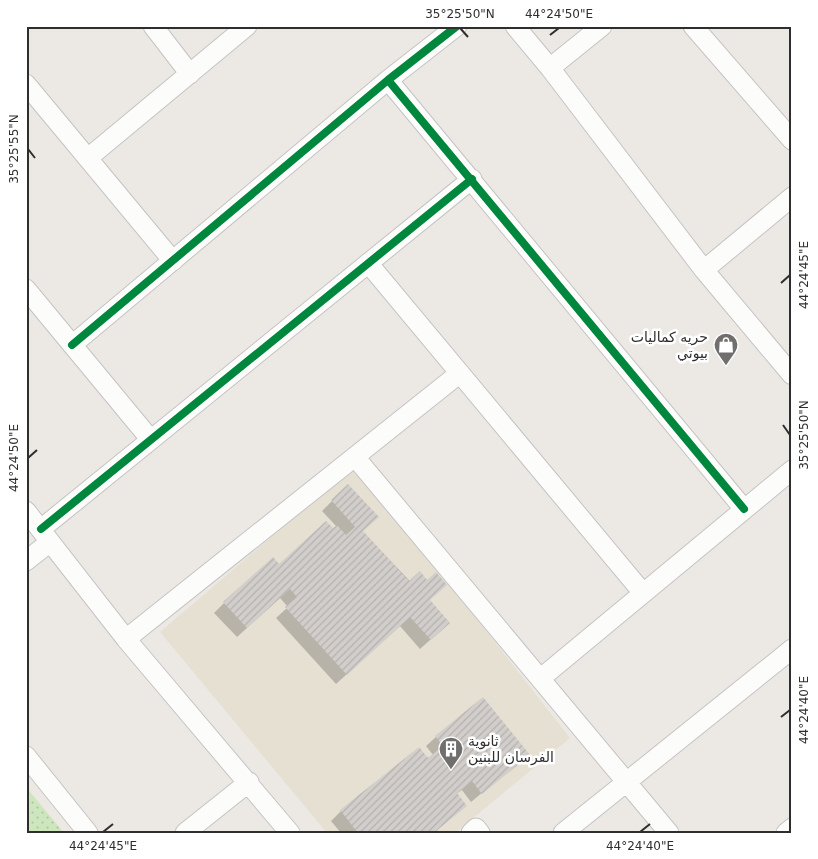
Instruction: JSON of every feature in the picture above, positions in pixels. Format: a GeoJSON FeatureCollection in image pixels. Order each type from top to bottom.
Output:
{"type":"FeatureCollection","features":[{"type":"Feature","properties":{"kind":"street"},"geometry":{"type":"LineString","coordinates":[[152,26],[190,74]]}},
{"type":"Feature","properties":{"kind":"street"},"geometry":{"type":"LineString","coordinates":[[88,158],[247,26]]}},
{"type":"Feature","properties":{"kind":"street"},"geometry":{"type":"LineString","coordinates":[[72,346],[388,80],[457,26]]}},
{"type":"Feature","properties":{"kind":"street"},"geometry":{"type":"LineString","coordinates":[[515,26],[550,68],[704,270],[792,375]]}},
{"type":"Feature","properties":{"kind":"street"},"geometry":{"type":"LineString","coordinates":[[550,68],[602,26]]}},
{"type":"Feature","properties":{"kind":"street"},"geometry":{"type":"LineString","coordinates":[[693,26],[792,140]]}},
{"type":"Feature","properties":{"kind":"street"},"geometry":{"type":"LineString","coordinates":[[388,80],[744,508]]}},
{"type":"Feature","properties":{"kind":"street"},"geometry":{"type":"LineString","coordinates":[[26,84],[172,261]]}},
{"type":"Feature","properties":{"kind":"street"},"geometry":{"type":"LineString","coordinates":[[26,561],[46,536],[151,440],[472,179]]}},
{"type":"Feature","properties":{"kind":"street"},"geometry":{"type":"LineString","coordinates":[[704,270],[792,197]]}},
{"type":"Feature","properties":{"kind":"street"},"geometry":{"type":"LineString","coordinates":[[368,263],[643,593]]}},
{"type":"Feature","properties":{"kind":"street"},"geometry":{"type":"LineString","coordinates":[[26,289],[151,440]]}},
{"type":"Feature","properties":{"kind":"street"},"geometry":{"type":"LineString","coordinates":[[126,639],[460,373]]}},
{"type":"Feature","properties":{"kind":"street"},"geometry":{"type":"LineString","coordinates":[[355,457],[669,833]]}},
{"type":"Feature","properties":{"kind":"street"},"geometry":{"type":"LineString","coordinates":[[541,678],[792,470]]}},
{"type":"Feature","properties":{"kind":"street"},"geometry":{"type":"LineString","coordinates":[[26,511],[126,639],[249,782],[290,833]]}},
{"type":"Feature","properties":{"kind":"street"},"geometry":{"type":"LineString","coordinates":[[563,833],[792,649]]}},
{"type":"Feature","properties":{"kind":"street"},"geometry":{"type":"LineString","coordinates":[[27,758],[88,833]]}},
{"type":"Feature","properties":{"kind":"street"},"geometry":{"type":"LineString","coordinates":[[185,833],[249,782]]}},
{"type":"Feature","properties":{"kind":"street"},"geometry":{"type":"LineString","coordinates":[[471,833],[476,828],[480,833]]}},
{"type":"Feature","properties":{"kind":"street"},"geometry":{"type":"LineString","coordinates":[[786,833],[792,828]]}},
{"type":"Feature","properties":{"kind":"shaded area"},"geometry":{"type":"Polygon","coordinates":[[[352,468],[473,614],[570,738],[455,833],[327,833],[160,632],[352,468]]]}},
{"type":"Feature","properties":{"kind":"green space"},"geometry":{"type":"Polygon","coordinates":[[[26,787],[64,833],[26,833],[26,787]]]}},
{"type":"Feature","properties":{"kind":"building"},"geometry":{"type":"Polygon","coordinates":[[[348,484],[379,517],[363,531],[409,581],[420,571],[427,580],[436,572],[447,585],[430,600],[450,623],[431,640],[410,617],[347,675],[285,607],[297,597],[290,589],[247,628],[223,602],[273,557],[279,564],[326,521],[333,528],[337,525],[346,535],[355,527],[331,500],[348,484]]]}},
{"type":"Feature","properties":{"kind":"building","name":"ثانوية الفرسان للبنين"},"geometry":{"type":"Polygon","coordinates":[[[483,697],[530,755],[482,794],[472,781],[457,793],[467,806],[433,833],[358,833],[340,810],[419,747],[428,758],[443,746],[435,736],[483,697]]]}},
{"type":"Feature","properties":{"kind":"cycle path"},"geometry":{"type":"LineString","coordinates":[[72,345],[388,80],[457,26]]}},
{"type":"Feature","properties":{"kind":"cycle path"},"geometry":{"type":"LineString","coordinates":[[388,80],[744,509]]}},
{"type":"Feature","properties":{"kind":"cycle path"},"geometry":{"type":"LineString","coordinates":[[41,529],[472,179]]}},
{"type":"Feature","properties":{"kind":"place","name":"حريه كماليات بيوتي"},"geometry":{"type":"Point","coordinates":[726,366]}},
{"type":"Feature","properties":{"kind":"place","name":"ثانوية الفرسان للبنين"},"geometry":{"type":"Point","coordinates":[451,770]}}]}
